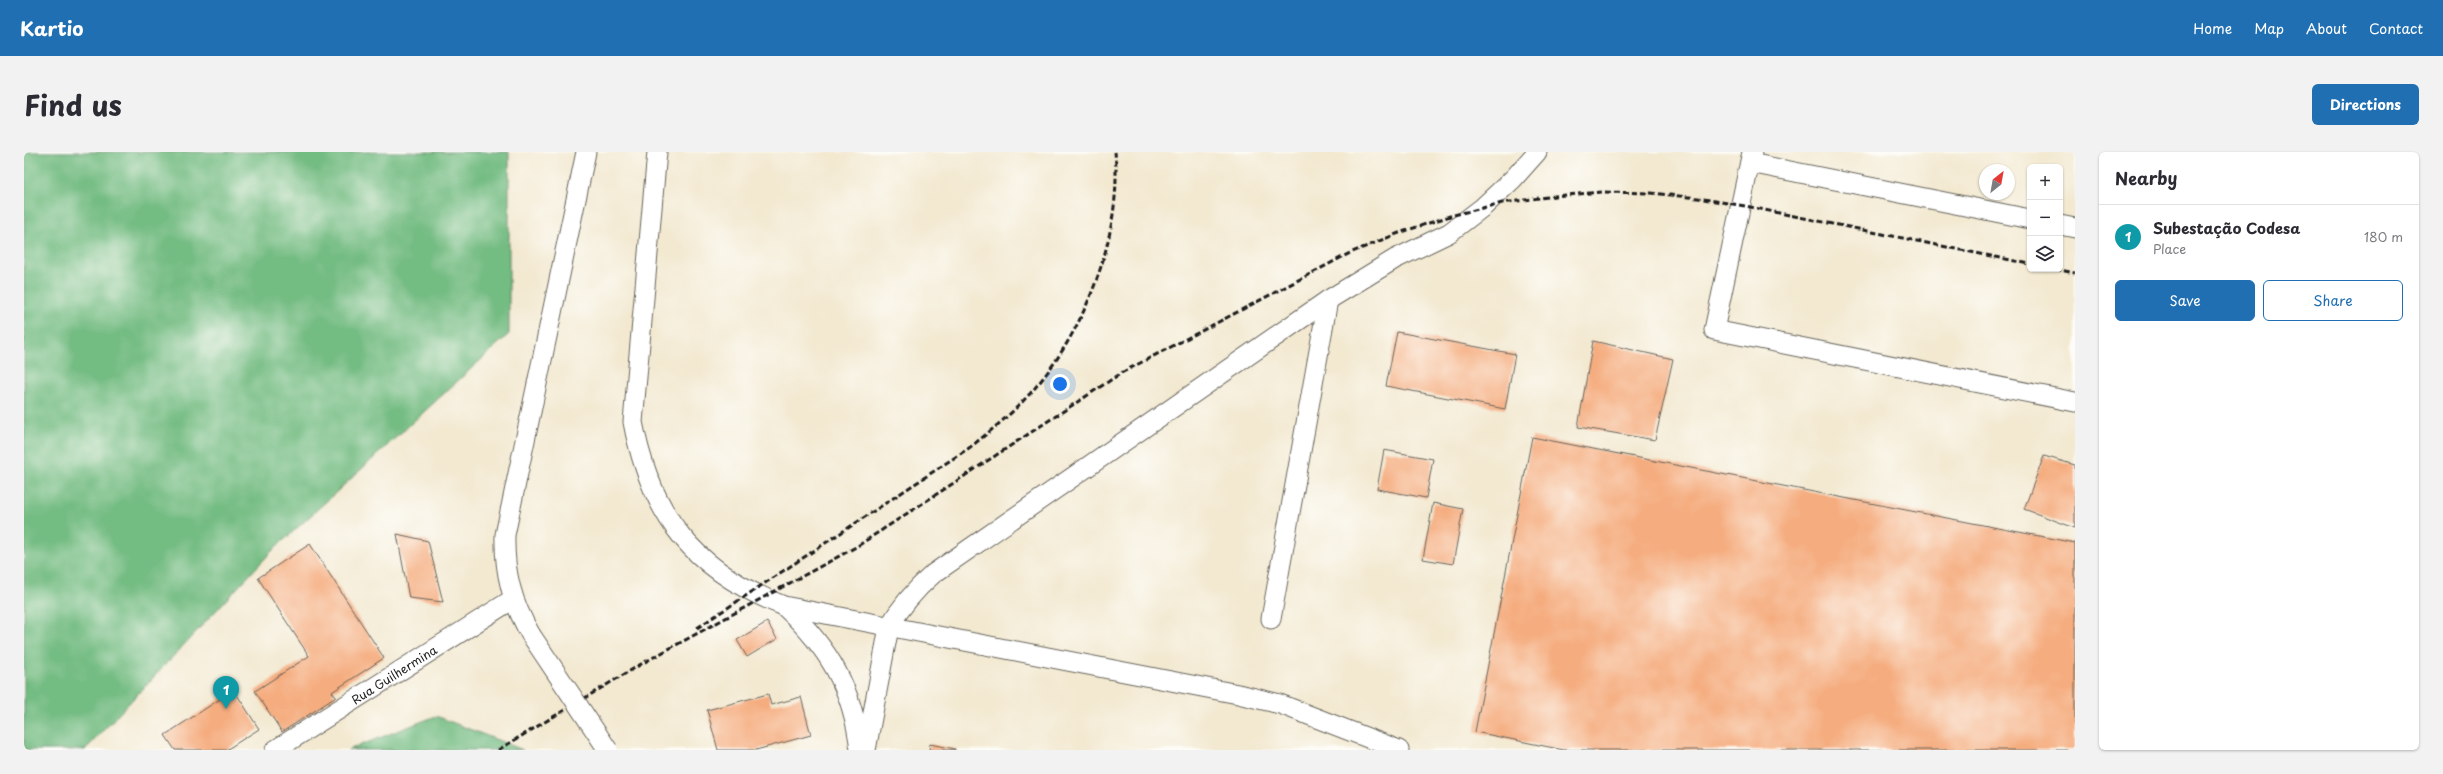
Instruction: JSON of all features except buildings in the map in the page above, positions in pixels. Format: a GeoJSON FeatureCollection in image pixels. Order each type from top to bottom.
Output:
{"type":"FeatureCollection","features":[{"type":"Feature","properties":{"kind":"lane"},"geometry":{"type":"LineString","coordinates":[[586,152],[505,535],[504,557],[513,599],[531,635],[608,750]]}},
{"type":"Feature","properties":{"kind":"lane"},"geometry":{"type":"LineString","coordinates":[[657,152],[633,422],[639,453],[648,482],[663,510],[681,536],[697,553],[727,578],[754,595],[784,606],[1238,694],[1301,712],[1399,750]]}},
{"type":"Feature","properties":{"kind":"lane"},"geometry":{"type":"LineString","coordinates":[[866,750],[889,627],[906,601],[933,574],[1328,300],[1395,259],[1449,233],[1483,208],[1513,179],[1537,152]]}},
{"type":"Feature","properties":{"kind":"lane"},"geometry":{"type":"LineString","coordinates":[[2027,218],[1751,157],[1714,330],[2075,402]]}},
{"type":"Feature","properties":{"kind":"lane"},"geometry":{"type":"LineString","coordinates":[[2063,226],[2075,228]]}},
{"type":"Feature","properties":{"kind":"lane"},"geometry":{"type":"LineString","coordinates":[[1271,619],[1328,300]]}},
{"type":"Feature","properties":{"kind":"lane","name":"Rua Guilhermina"},"geometry":{"type":"LineString","coordinates":[[275,750],[513,599]]}},
{"type":"Feature","properties":{"kind":"lane"},"geometry":{"type":"LineString","coordinates":[[784,606],[822,645],[836,668],[854,715],[860,750]]}},
{"type":"Feature","properties":{"kind":"green space"},"geometry":{"type":"Polygon","coordinates":[[[24,152],[509,152],[509,334],[272,551],[85,750],[24,750],[24,152]]]}},
{"type":"Feature","properties":{"kind":"green space"},"geometry":{"type":"Polygon","coordinates":[[[436,716],[523,750],[348,750],[436,716]]]}},
{"type":"Feature","properties":{"kind":"railway"},"geometry":{"type":"LineString","coordinates":[[697,628],[969,448],[1024,400],[1045,375],[1064,347],[1081,317],[1095,285],[1105,252],[1112,218],[1116,185],[1115,152]]}},
{"type":"Feature","properties":{"kind":"railway"},"geometry":{"type":"LineString","coordinates":[[498,750],[643,663],[856,547],[1123,372],[1350,253],[1399,233],[1450,216],[1502,203],[1555,196],[1603,192],[1651,193],[1698,198],[1745,206],[2027,263]]}},
{"type":"Feature","properties":{"kind":"railway"},"geometry":{"type":"LineString","coordinates":[[2063,271],[2075,273]]}},
{"type":"Feature","properties":{"kind":"place","name":"Subestação Codesa"},"geometry":{"type":"Point","coordinates":[226,709]}}]}
